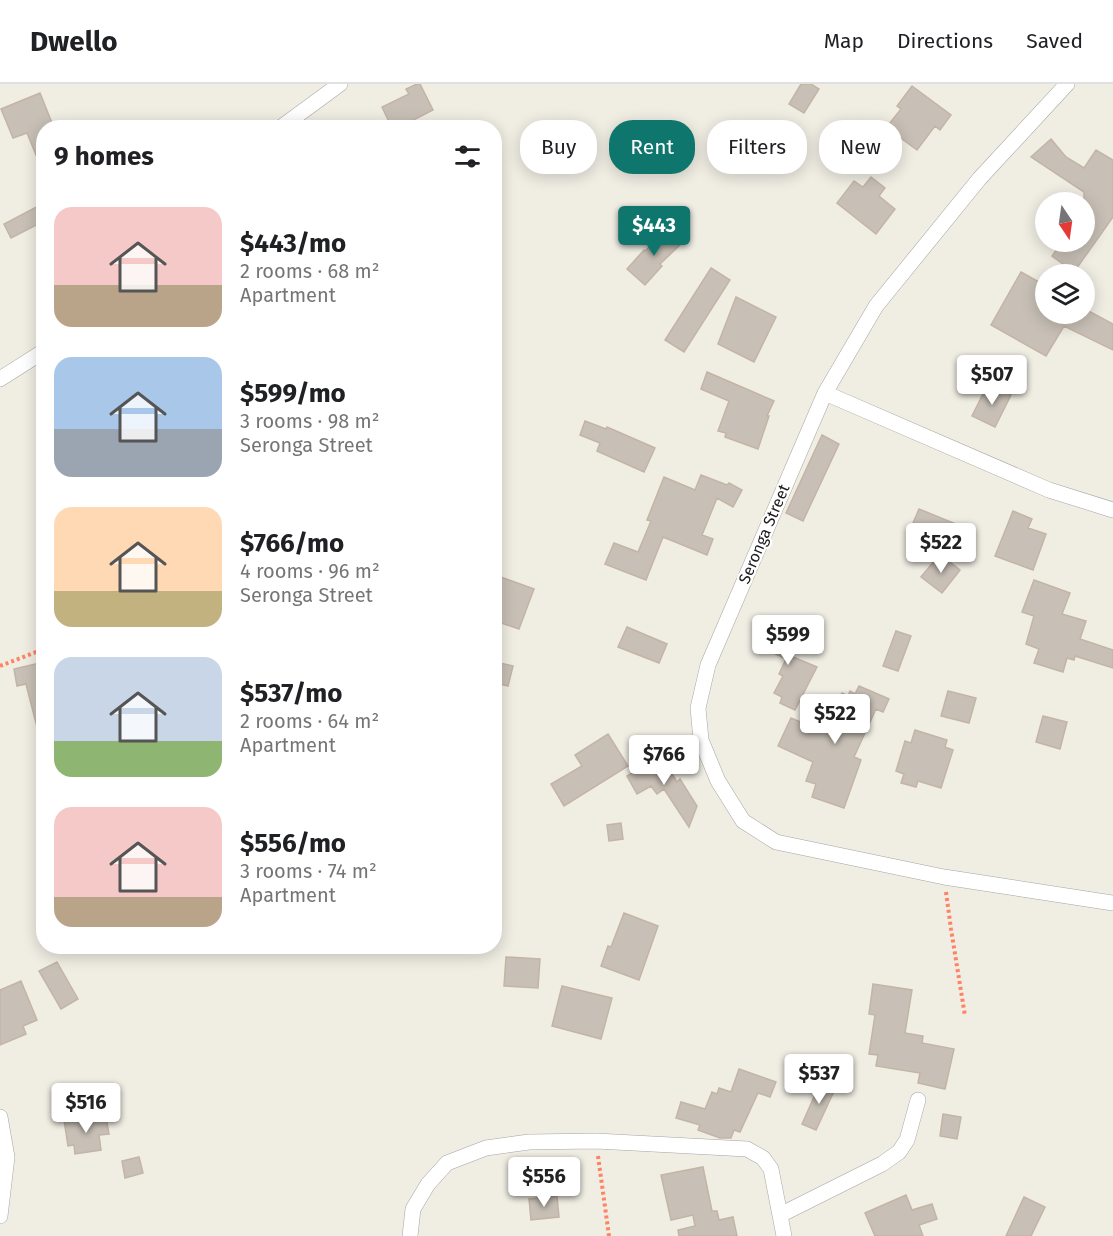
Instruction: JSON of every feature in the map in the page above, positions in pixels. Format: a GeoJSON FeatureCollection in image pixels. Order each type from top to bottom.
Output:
{"type":"FeatureCollection","features":[{"type":"Feature","properties":{"kind":"street"},"geometry":{"type":"LineString","coordinates":[[291,120],[340,84]]}},
{"type":"Feature","properties":{"kind":"street","name":"Seronga Street"},"geometry":{"type":"LineString","coordinates":[[1067,84],[980,178],[876,306],[825,393],[708,665],[698,708],[701,740],[718,781],[743,820],[776,842],[945,877],[1113,903]]}},
{"type":"Feature","properties":{"kind":"street"},"geometry":{"type":"LineString","coordinates":[[0,380],[36,356]]}},
{"type":"Feature","properties":{"kind":"street"},"geometry":{"type":"LineString","coordinates":[[825,393],[1049,490],[1113,510]]}},
{"type":"Feature","properties":{"kind":"street"},"geometry":{"type":"LineString","coordinates":[[780,1215],[882,1164],[899,1152],[906,1140],[918,1100]]}},
{"type":"Feature","properties":{"kind":"street"},"geometry":{"type":"LineString","coordinates":[[0,1117],[7,1157],[0,1216]]}},
{"type":"Feature","properties":{"kind":"street"},"geometry":{"type":"LineString","coordinates":[[410,1236],[413,1209],[428,1184],[447,1163],[486,1148],[529,1142],[596,1141],[747,1149],[763,1158],[771,1169],[784,1236]]}},
{"type":"Feature","properties":{"kind":"path"},"geometry":{"type":"LineString","coordinates":[[0,666],[36,652]]}},
{"type":"Feature","properties":{"kind":"path"},"geometry":{"type":"LineString","coordinates":[[945,877],[965,1016]]}},
{"type":"Feature","properties":{"kind":"path"},"geometry":{"type":"LineString","coordinates":[[596,1141],[609,1236]]}},
{"type":"Feature","properties":{"kind":"building"},"geometry":{"type":"Polygon","coordinates":[[[420,84],[433,110],[414,120],[388,120],[382,107],[409,94],[406,89],[420,84]]]}},
{"type":"Feature","properties":{"kind":"building"},"geometry":{"type":"Polygon","coordinates":[[[801,84],[811,84],[819,89],[804,113],[789,104],[801,84]]]}},
{"type":"Feature","properties":{"kind":"building"},"geometry":{"type":"Polygon","coordinates":[[[912,86],[951,115],[940,130],[935,126],[917,150],[902,139],[902,120],[892,120],[901,109],[897,106],[912,86]]]}},
{"type":"Feature","properties":{"kind":"building"},"geometry":{"type":"Polygon","coordinates":[[[40,93],[51,120],[36,120],[36,155],[27,133],[13,138],[1,109],[40,93]]]}},
{"type":"Feature","properties":{"kind":"building"},"geometry":{"type":"Polygon","coordinates":[[[1051,139],[1066,157],[1084,168],[1096,150],[1113,160],[1113,217],[1095,242],[1095,192],[1084,192],[1031,157],[1051,139]]]}},
{"type":"Feature","properties":{"kind":"building"},"geometry":{"type":"Polygon","coordinates":[[[871,177],[885,188],[879,196],[895,209],[876,234],[837,203],[854,181],[863,187],[871,177]]]}},
{"type":"Feature","properties":{"kind":"building"},"geometry":{"type":"Polygon","coordinates":[[[36,207],[36,225],[11,238],[4,224],[36,207]]]}},
{"type":"Feature","properties":{"kind":"building"},"geometry":{"type":"Polygon","coordinates":[[[668,229],[682,243],[660,264],[662,266],[645,285],[627,269],[668,229]]]}},
{"type":"Feature","properties":{"kind":"building"},"geometry":{"type":"Polygon","coordinates":[[[1055,252],[1088,252],[1080,264],[1063,264],[1052,256],[1055,252]]]}},
{"type":"Feature","properties":{"kind":"building"},"geometry":{"type":"Polygon","coordinates":[[[711,268],[730,280],[684,352],[665,340],[711,268]]]}},
{"type":"Feature","properties":{"kind":"building"},"geometry":{"type":"Polygon","coordinates":[[[1021,272],[1035,280],[1035,324],[1095,324],[1095,314],[1113,324],[1113,350],[1064,326],[1046,356],[991,325],[1021,272]]]}},
{"type":"Feature","properties":{"kind":"building"},"geometry":{"type":"Polygon","coordinates":[[[736,297],[776,317],[754,362],[718,344],[736,297]]]}},
{"type":"Feature","properties":{"kind":"building"},"geometry":{"type":"Polygon","coordinates":[[[707,372],[774,401],[767,416],[769,416],[758,449],[725,437],[726,433],[718,431],[729,401],[701,389],[707,372]]]}},
{"type":"Feature","properties":{"kind":"building"},"geometry":{"type":"Polygon","coordinates":[[[988,384],[1011,395],[995,427],[972,416],[988,384]]]}},
{"type":"Feature","properties":{"kind":"building"},"geometry":{"type":"Polygon","coordinates":[[[585,421],[606,429],[607,427],[655,448],[644,472],[597,451],[600,443],[580,435],[585,421]]]}},
{"type":"Feature","properties":{"kind":"building"},"geometry":{"type":"Polygon","coordinates":[[[822,435],[839,444],[803,521],[786,513],[822,435]]]}},
{"type":"Feature","properties":{"kind":"building"},"geometry":{"type":"Polygon","coordinates":[[[701,475],[727,485],[729,483],[742,490],[733,507],[717,498],[702,535],[713,539],[707,555],[663,537],[646,580],[605,564],[614,543],[638,552],[651,521],[647,520],[664,477],[695,490],[701,475]]]}},
{"type":"Feature","properties":{"kind":"building"},"geometry":{"type":"Polygon","coordinates":[[[919,509],[958,525],[946,553],[907,537],[919,509]]]}},
{"type":"Feature","properties":{"kind":"building"},"geometry":{"type":"Polygon","coordinates":[[[1013,511],[1032,519],[1028,528],[1046,534],[1033,570],[995,556],[1013,511]]]}},
{"type":"Feature","properties":{"kind":"building"},"geometry":{"type":"Polygon","coordinates":[[[940,554],[960,570],[942,593],[921,577],[940,554]]]}},
{"type":"Feature","properties":{"kind":"building"},"geometry":{"type":"Polygon","coordinates":[[[502,578],[534,589],[519,629],[502,623],[502,578]]]}},
{"type":"Feature","properties":{"kind":"building"},"geometry":{"type":"Polygon","coordinates":[[[1034,580],[1070,593],[1062,614],[1086,621],[1080,639],[1113,650],[1113,668],[1075,656],[1074,660],[1067,658],[1063,672],[1034,663],[1039,649],[1026,644],[1034,616],[1022,612],[1034,580]]]}},
{"type":"Feature","properties":{"kind":"building"},"geometry":{"type":"Polygon","coordinates":[[[627,627],[667,644],[659,663],[618,647],[627,627]]]}},
{"type":"Feature","properties":{"kind":"building"},"geometry":{"type":"Polygon","coordinates":[[[766,627],[779,633],[781,628],[800,638],[793,657],[817,667],[795,710],[780,703],[782,697],[774,693],[783,676],[779,674],[786,659],[757,645],[766,627]]]}},
{"type":"Feature","properties":{"kind":"building"},"geometry":{"type":"Polygon","coordinates":[[[896,631],[911,636],[898,671],[883,666],[896,631]]]}},
{"type":"Feature","properties":{"kind":"building"},"geometry":{"type":"Polygon","coordinates":[[[36,664],[36,723],[26,684],[17,686],[14,669],[36,664]]]}},
{"type":"Feature","properties":{"kind":"building"},"geometry":{"type":"Polygon","coordinates":[[[502,664],[513,666],[508,686],[502,685],[502,664]]]}},
{"type":"Feature","properties":{"kind":"building"},"geometry":{"type":"Polygon","coordinates":[[[859,686],[889,699],[883,712],[876,709],[854,757],[861,760],[844,808],[812,797],[816,784],[806,781],[813,762],[778,746],[791,718],[824,732],[842,693],[848,696],[850,691],[855,694],[859,686]]]}},
{"type":"Feature","properties":{"kind":"building"},"geometry":{"type":"Polygon","coordinates":[[[948,691],[976,698],[969,723],[941,716],[948,691]]]}},
{"type":"Feature","properties":{"kind":"building"},"geometry":{"type":"Polygon","coordinates":[[[1043,716],[1067,722],[1060,749],[1036,742],[1043,716]]]}},
{"type":"Feature","properties":{"kind":"building"},"geometry":{"type":"Polygon","coordinates":[[[915,730],[947,740],[945,747],[953,750],[941,788],[918,781],[916,787],[901,783],[904,774],[896,771],[905,741],[911,743],[915,730]]]}},
{"type":"Feature","properties":{"kind":"building"},"geometry":{"type":"Polygon","coordinates":[[[608,734],[628,766],[564,806],[551,784],[582,766],[575,755],[608,734]]]}},
{"type":"Feature","properties":{"kind":"building"},"geometry":{"type":"Polygon","coordinates":[[[661,756],[677,782],[680,779],[697,806],[689,827],[664,789],[657,794],[651,786],[637,794],[627,776],[661,756]]]}},
{"type":"Feature","properties":{"kind":"building"},"geometry":{"type":"Polygon","coordinates":[[[621,823],[623,839],[609,841],[607,825],[621,823]]]}},
{"type":"Feature","properties":{"kind":"building"},"geometry":{"type":"Polygon","coordinates":[[[624,913],[658,926],[639,980],[601,966],[624,913]]]}},
{"type":"Feature","properties":{"kind":"building"},"geometry":{"type":"Polygon","coordinates":[[[506,957],[540,959],[538,988],[504,986],[506,957]]]}},
{"type":"Feature","properties":{"kind":"building"},"geometry":{"type":"Polygon","coordinates":[[[57,962],[78,999],[61,1009],[39,971],[57,962]]]}},
{"type":"Feature","properties":{"kind":"building"},"geometry":{"type":"Polygon","coordinates":[[[21,981],[37,1020],[23,1026],[26,1034],[0,1045],[0,990],[21,981]]]}},
{"type":"Feature","properties":{"kind":"building"},"geometry":{"type":"Polygon","coordinates":[[[873,984],[912,990],[905,1033],[923,1036],[922,1043],[954,1049],[945,1089],[918,1083],[920,1073],[876,1066],[878,1055],[869,1054],[875,1015],[869,1014],[873,984]]]}},
{"type":"Feature","properties":{"kind":"building"},"geometry":{"type":"Polygon","coordinates":[[[562,986],[612,998],[601,1039],[552,1026],[562,986]]]}},
{"type":"Feature","properties":{"kind":"building"},"geometry":{"type":"Polygon","coordinates":[[[739,1069],[776,1082],[770,1097],[758,1093],[740,1132],[734,1130],[731,1138],[720,1138],[698,1130],[700,1125],[676,1118],[681,1102],[705,1109],[712,1092],[717,1094],[719,1088],[731,1092],[739,1069]]]}},
{"type":"Feature","properties":{"kind":"building"},"geometry":{"type":"Polygon","coordinates":[[[821,1081],[836,1087],[816,1130],[802,1124],[821,1081]]]}},
{"type":"Feature","properties":{"kind":"building"},"geometry":{"type":"Polygon","coordinates":[[[943,1114],[961,1117],[957,1139],[940,1136],[943,1114]]]}},
{"type":"Feature","properties":{"kind":"building"},"geometry":{"type":"Polygon","coordinates":[[[88,1117],[88,1119],[106,1117],[109,1134],[99,1135],[101,1150],[75,1154],[74,1145],[68,1146],[64,1120],[88,1117]]]}},
{"type":"Feature","properties":{"kind":"building"},"geometry":{"type":"Polygon","coordinates":[[[139,1157],[143,1173],[125,1178],[122,1161],[139,1157]]]}},
{"type":"Feature","properties":{"kind":"building"},"geometry":{"type":"Polygon","coordinates":[[[703,1167],[712,1211],[717,1211],[719,1220],[733,1217],[737,1236],[679,1236],[678,1230],[695,1226],[693,1215],[671,1220],[661,1175],[703,1167]]]}},
{"type":"Feature","properties":{"kind":"building"},"geometry":{"type":"Polygon","coordinates":[[[906,1195],[912,1210],[932,1204],[937,1219],[919,1225],[923,1236],[875,1236],[865,1213],[906,1195]]]}},
{"type":"Feature","properties":{"kind":"building"},"geometry":{"type":"Polygon","coordinates":[[[557,1196],[559,1217],[531,1220],[529,1199],[557,1196]]]}},
{"type":"Feature","properties":{"kind":"building"},"geometry":{"type":"Polygon","coordinates":[[[1024,1197],[1045,1207],[1031,1236],[1006,1236],[1024,1197]]]}}]}
